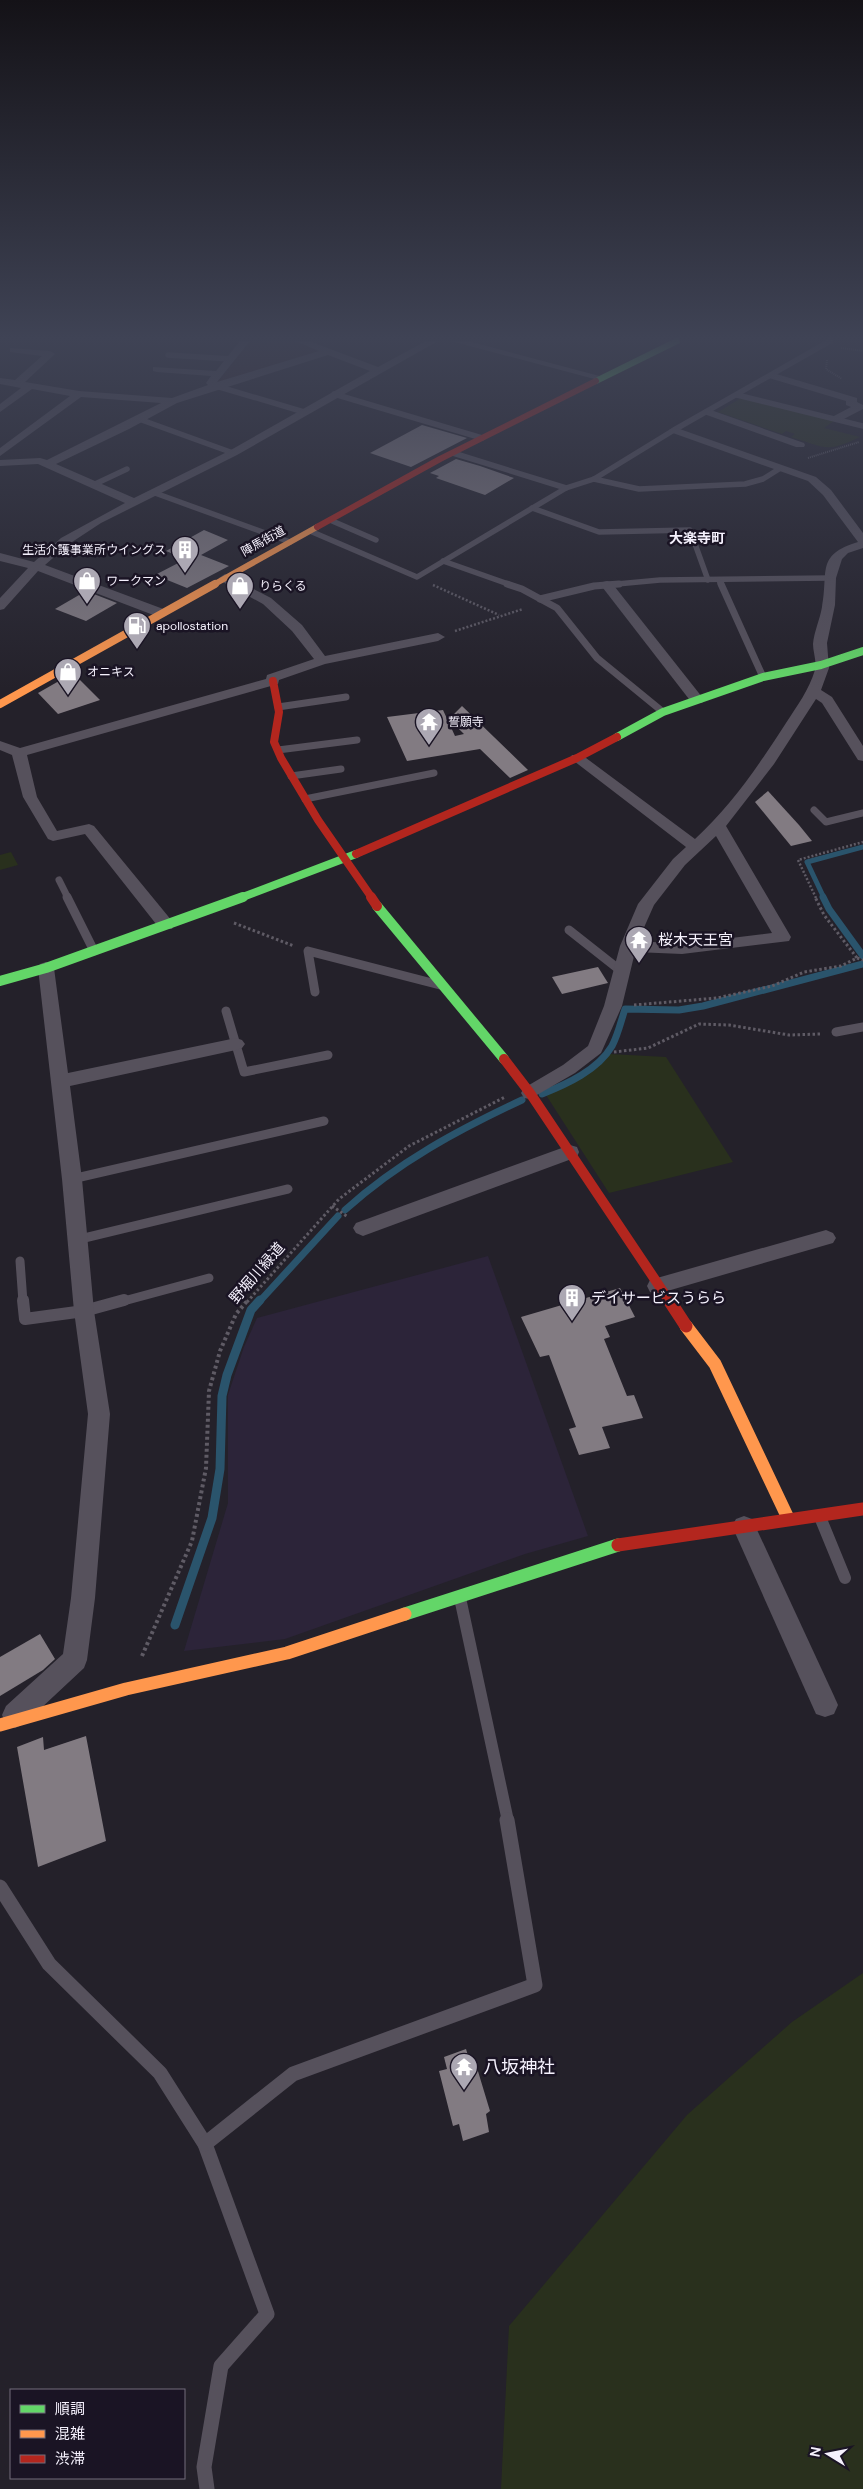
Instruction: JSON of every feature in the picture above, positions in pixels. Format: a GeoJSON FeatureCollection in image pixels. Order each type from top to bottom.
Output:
{"type":"FeatureCollection","features":[{"type":"Feature","properties":{"kind":"street"},"geometry":{"type":"LineString","coordinates":[[47,464],[61,457]]}},
{"type":"Feature","properties":{"kind":"street"},"geometry":{"type":"LineString","coordinates":[[0,606],[36,566],[65,541],[96,521],[225,457]]}},
{"type":"Feature","properties":{"kind":"street","name":"陣馬街道"},"geometry":{"type":"LineString","coordinates":[[0,704],[161,613],[445,457]]}},
{"type":"Feature","properties":{"kind":"street"},"geometry":{"type":"LineString","coordinates":[[747,457],[812,480],[824,488],[840,508],[849,525],[863,540]]}},
{"type":"Feature","properties":{"kind":"street"},"geometry":{"type":"LineString","coordinates":[[0,463],[40,461],[135,503]]}},
{"type":"Feature","properties":{"kind":"street"},"geometry":{"type":"LineString","coordinates":[[528,1090],[569,1069],[595,1049],[613,1006],[628,946],[646,904],[679,862],[718,826],[770,761],[814,691],[822,665],[820,643],[830,605],[830,578],[836,558],[844,550],[863,544]]}},
{"type":"Feature","properties":{"kind":"street"},"geometry":{"type":"LineString","coordinates":[[0,557],[36,566],[161,613]]}},
{"type":"Feature","properties":{"kind":"street"},"geometry":{"type":"LineString","coordinates":[[225,578],[267,601],[297,628],[322,661]]}},
{"type":"Feature","properties":{"kind":"street"},"geometry":{"type":"LineString","coordinates":[[607,585],[697,700]]}},
{"type":"Feature","properties":{"kind":"street"},"geometry":{"type":"LineString","coordinates":[[438,637],[322,661],[272,678],[278,707],[274,742],[291,776],[343,858],[408,944],[469,1012],[528,1090],[657,1286],[715,1364],[788,1518]]}},
{"type":"Feature","properties":{"kind":"street"},"geometry":{"type":"LineString","coordinates":[[0,982],[46,968],[204,912],[343,858],[577,758],[663,712],[763,677],[861,655]]}},
{"type":"Feature","properties":{"kind":"street"},"geometry":{"type":"LineString","coordinates":[[0,745],[19,753],[273,681]]}},
{"type":"Feature","properties":{"kind":"street"},"geometry":{"type":"LineString","coordinates":[[814,691],[827,700],[863,757]]}},
{"type":"Feature","properties":{"kind":"street"},"geometry":{"type":"LineString","coordinates":[[19,753],[30,797],[53,836],[89,829],[166,924]]}},
{"type":"Feature","properties":{"kind":"street"},"geometry":{"type":"LineString","coordinates":[[577,758],[695,847]]}},
{"type":"Feature","properties":{"kind":"street"},"geometry":{"type":"LineString","coordinates":[[628,946],[682,949],[783,937],[718,826]]}},
{"type":"Feature","properties":{"kind":"street"},"geometry":{"type":"LineString","coordinates":[[3,1724],[75,1660],[83,1598],[99,1414],[84,1311],[76,1240],[72,1179],[46,968]]}},
{"type":"Feature","properties":{"kind":"street"},"geometry":{"type":"LineString","coordinates":[[61,1081],[236,1044]]}},
{"type":"Feature","properties":{"kind":"street"},"geometry":{"type":"LineString","coordinates":[[363,1228],[570,1152]]}},
{"type":"Feature","properties":{"kind":"street"},"geometry":{"type":"LineString","coordinates":[[657,1286],[826,1238]]}},
{"type":"Feature","properties":{"kind":"street"},"geometry":{"type":"LineString","coordinates":[[3,1724],[126,1689],[286,1653],[610,1546],[788,1518],[863,1509]]}},
{"type":"Feature","properties":{"kind":"street"},"geometry":{"type":"LineString","coordinates":[[744,1526],[825,1705]]}},
{"type":"Feature","properties":{"kind":"lane"},"geometry":{"type":"LineString","coordinates":[[466,457],[566,488]]}},
{"type":"Feature","properties":{"kind":"lane"},"geometry":{"type":"LineString","coordinates":[[310,531],[417,577],[566,488],[594,479],[630,457]]}},
{"type":"Feature","properties":{"kind":"lane"},"geometry":{"type":"LineString","coordinates":[[92,485],[127,469]]}},
{"type":"Feature","properties":{"kind":"lane"},"geometry":{"type":"LineString","coordinates":[[594,479],[639,489],[685,488],[745,484],[763,479],[779,469]]}},
{"type":"Feature","properties":{"kind":"lane"},"geometry":{"type":"LineString","coordinates":[[155,493],[290,542]]}},
{"type":"Feature","properties":{"kind":"lane"},"geometry":{"type":"LineString","coordinates":[[532,508],[600,532],[690,530],[708,580]]}},
{"type":"Feature","properties":{"kind":"lane"},"geometry":{"type":"LineString","coordinates":[[330,520],[376,540]]}},
{"type":"Feature","properties":{"kind":"lane"},"geometry":{"type":"LineString","coordinates":[[444,561],[522,589],[557,608],[597,658],[663,712]]}},
{"type":"Feature","properties":{"kind":"lane"},"geometry":{"type":"LineString","coordinates":[[540,598],[607,585],[660,580],[830,578]]}},
{"type":"Feature","properties":{"kind":"lane"},"geometry":{"type":"LineString","coordinates":[[719,580],[763,677]]}},
{"type":"Feature","properties":{"kind":"lane"},"geometry":{"type":"LineString","coordinates":[[278,707],[346,698]]}},
{"type":"Feature","properties":{"kind":"lane"},"geometry":{"type":"LineString","coordinates":[[278,750],[357,740]]}},
{"type":"Feature","properties":{"kind":"lane"},"geometry":{"type":"LineString","coordinates":[[291,776],[342,769]]}},
{"type":"Feature","properties":{"kind":"lane"},"geometry":{"type":"LineString","coordinates":[[305,799],[434,772]]}},
{"type":"Feature","properties":{"kind":"lane"},"geometry":{"type":"LineString","coordinates":[[814,810],[826,822],[863,813]]}},
{"type":"Feature","properties":{"kind":"lane"},"geometry":{"type":"LineString","coordinates":[[59,880],[94,951]]}},
{"type":"Feature","properties":{"kind":"lane"},"geometry":{"type":"LineString","coordinates":[[569,930],[621,971]]}},
{"type":"Feature","properties":{"kind":"lane"},"geometry":{"type":"LineString","coordinates":[[315,992],[308,951],[446,986]]}},
{"type":"Feature","properties":{"kind":"lane"},"geometry":{"type":"LineString","coordinates":[[226,1011],[244,1072],[328,1055]]}},
{"type":"Feature","properties":{"kind":"lane"},"geometry":{"type":"LineString","coordinates":[[836,1032],[863,1027]]}},
{"type":"Feature","properties":{"kind":"lane"},"geometry":{"type":"LineString","coordinates":[[72,1179],[324,1121]]}},
{"type":"Feature","properties":{"kind":"lane"},"geometry":{"type":"LineString","coordinates":[[76,1240],[288,1189]]}},
{"type":"Feature","properties":{"kind":"lane"},"geometry":{"type":"LineString","coordinates":[[20,1261],[25,1319],[84,1311],[209,1278]]}},
{"type":"Feature","properties":{"kind":"lane"},"geometry":{"type":"LineString","coordinates":[[819,1514],[845,1578]]}},
{"type":"Feature","properties":{"kind":"lane"},"geometry":{"type":"LineString","coordinates":[[205,2144],[293,2074],[535,1985],[510,1832],[460,1596]]}},
{"type":"Feature","properties":{"kind":"lane"},"geometry":{"type":"LineString","coordinates":[[0,1886],[49,1964],[160,2074],[205,2144],[267,2314],[221,2366],[204,2466],[207,2489]]}},
{"type":"Feature","properties":{"kind":"path"},"geometry":{"type":"LineString","coordinates":[[779,469],[814,457]]}},
{"type":"Feature","properties":{"kind":"path"},"geometry":{"type":"LineString","coordinates":[[417,577],[499,615]]}},
{"type":"Feature","properties":{"kind":"path"},"geometry":{"type":"LineString","coordinates":[[438,637],[499,615],[523,609]]}},
{"type":"Feature","properties":{"kind":"path"},"geometry":{"type":"LineString","coordinates":[[204,912],[308,951]]}},
{"type":"Feature","properties":{"kind":"path"},"geometry":{"type":"LineString","coordinates":[[858,959],[863,960]]}},
{"type":"Feature","properties":{"kind":"path"},"geometry":{"type":"LineString","coordinates":[[613,1052],[639,1052],[658,1045],[696,1025],[715,1023],[779,1034],[816,1035],[836,1032]]}},
{"type":"Feature","properties":{"kind":"path","name":"野堀川緑道"},"geometry":{"type":"LineString","coordinates":[[149,1642],[192,1542],[206,1468],[209,1391],[220,1351],[236,1314],[339,1199],[409,1146],[469,1114],[528,1090]]}},
{"type":"Feature","properties":{"kind":"shaded area"},"geometry":{"type":"Polygon","coordinates":[[[488,1256],[588,1536],[525,1554],[285,1639],[184,1651],[228,1503],[228,1395],[244,1347],[257,1318],[488,1256]]]}},
{"type":"Feature","properties":{"kind":"green space"},"geometry":{"type":"Polygon","coordinates":[[[11,852],[18,865],[0,870],[0,855],[11,852]]]}},
{"type":"Feature","properties":{"kind":"green space"},"geometry":{"type":"Polygon","coordinates":[[[610,1054],[666,1057],[733,1162],[609,1193],[546,1095],[580,1077],[610,1054]]]}},
{"type":"Feature","properties":{"kind":"green space"},"geometry":{"type":"Polygon","coordinates":[[[863,1973],[863,2489],[501,2489],[509,2326],[687,2115],[792,2022],[863,1973]]]}},
{"type":"Feature","properties":{"kind":"building"},"geometry":{"type":"Polygon","coordinates":[[[382,457],[430,457],[411,467],[382,457]]]}},
{"type":"Feature","properties":{"kind":"building"},"geometry":{"type":"Polygon","coordinates":[[[456,459],[514,478],[485,495],[436,478],[439,476],[430,473],[456,459]]]}},
{"type":"Feature","properties":{"kind":"building"},"geometry":{"type":"Polygon","coordinates":[[[204,530],[228,540],[201,555],[229,566],[187,588],[155,575],[186,559],[166,551],[204,530]]]}},
{"type":"Feature","properties":{"kind":"building","name":"ワークマン"},"geometry":{"type":"Polygon","coordinates":[[[86,591],[117,603],[86,621],[55,609],[86,591]]]}},
{"type":"Feature","properties":{"kind":"building","name":"オニキス"},"geometry":{"type":"Polygon","coordinates":[[[73,673],[100,700],[58,714],[38,693],[73,673]]]}},
{"type":"Feature","properties":{"kind":"building"},"geometry":{"type":"Polygon","coordinates":[[[462,706],[528,770],[510,778],[480,749],[407,761],[387,717],[443,710],[455,736],[464,734],[449,719],[462,706]]]}},
{"type":"Feature","properties":{"kind":"building"},"geometry":{"type":"Polygon","coordinates":[[[768,791],[812,841],[791,846],[755,802],[768,791]]]}},
{"type":"Feature","properties":{"kind":"building"},"geometry":{"type":"Polygon","coordinates":[[[598,967],[608,983],[562,994],[552,977],[598,967]]]}},
{"type":"Feature","properties":{"kind":"building"},"geometry":{"type":"Polygon","coordinates":[[[620,1288],[635,1317],[605,1326],[610,1337],[604,1339],[627,1396],[634,1395],[643,1418],[602,1427],[610,1448],[579,1455],[569,1429],[576,1427],[549,1355],[540,1357],[521,1317],[620,1288]]]}},
{"type":"Feature","properties":{"kind":"building"},"geometry":{"type":"Polygon","coordinates":[[[40,1634],[55,1659],[43,1670],[0,1696],[0,1657],[40,1634]]]}},
{"type":"Feature","properties":{"kind":"building"},"geometry":{"type":"Polygon","coordinates":[[[86,1736],[106,1841],[38,1867],[17,1747],[43,1737],[44,1750],[86,1736]]]}},
{"type":"Feature","properties":{"kind":"building","name":"八坂神社"},"geometry":{"type":"Polygon","coordinates":[[[466,2049],[469,2059],[474,2058],[490,2111],[486,2114],[489,2132],[463,2141],[459,2124],[453,2126],[439,2071],[447,2069],[444,2057],[466,2049]]]}},
{"type":"Feature","properties":{"kind":"waterway"},"geometry":{"type":"LineString","coordinates":[[824,898],[807,862],[863,847]]}},
{"type":"Feature","properties":{"kind":"waterway"},"geometry":{"type":"LineString","coordinates":[[823,897],[829,909],[863,956]]}},
{"type":"Feature","properties":{"kind":"waterway"},"geometry":{"type":"LineString","coordinates":[[542,1094],[562,1086],[581,1075],[606,1055],[618,1033],[625,1009],[679,1010],[703,1006],[863,964]]}},
{"type":"Feature","properties":{"kind":"waterway"},"geometry":{"type":"LineString","coordinates":[[345,1210],[386,1177],[429,1148],[522,1100]]}},
{"type":"Feature","properties":{"kind":"waterway"},"geometry":{"type":"LineString","coordinates":[[259,1302],[338,1216]]}},
{"type":"Feature","properties":{"kind":"waterway"},"geometry":{"type":"LineString","coordinates":[[175,1625],[212,1518],[220,1469],[222,1396],[227,1375],[251,1310],[260,1300]]}},
{"type":"Feature","properties":{"kind":"traffic: fast"},"geometry":{"type":"LineString","coordinates":[[617,737],[663,712],[763,677],[821,665],[863,651]]}},
{"type":"Feature","properties":{"kind":"traffic: fast"},"geometry":{"type":"LineString","coordinates":[[0,981],[46,968],[204,912],[356,854]]}},
{"type":"Feature","properties":{"kind":"traffic: fast"},"geometry":{"type":"LineString","coordinates":[[377,906],[504,1059]]}},
{"type":"Feature","properties":{"kind":"traffic: fast"},"geometry":{"type":"LineString","coordinates":[[405,1614],[618,1545]]}},
{"type":"Feature","properties":{"kind":"traffic: slow"},"geometry":{"type":"LineString","coordinates":[[0,704],[317,527]]}},
{"type":"Feature","properties":{"kind":"traffic: slow"},"geometry":{"type":"LineString","coordinates":[[686,1326],[715,1364],[788,1518]]}},
{"type":"Feature","properties":{"kind":"traffic: slow"},"geometry":{"type":"LineString","coordinates":[[0,1725],[126,1689],[287,1653],[405,1614]]}},
{"type":"Feature","properties":{"kind":"traffic: jam"},"geometry":{"type":"LineString","coordinates":[[317,527],[444,457]]}},
{"type":"Feature","properties":{"kind":"traffic: jam"},"geometry":{"type":"LineString","coordinates":[[273,681],[279,712],[274,742],[281,758],[318,820],[377,906]]}},
{"type":"Feature","properties":{"kind":"traffic: jam"},"geometry":{"type":"LineString","coordinates":[[356,854],[577,758],[617,737]]}},
{"type":"Feature","properties":{"kind":"traffic: jam"},"geometry":{"type":"LineString","coordinates":[[504,1059],[530,1093],[686,1326]]}},
{"type":"Feature","properties":{"kind":"traffic: jam"},"geometry":{"type":"LineString","coordinates":[[618,1545],[863,1509]]}},
{"type":"Feature","properties":{"kind":"place","name":"生活介護事業所ウイングス"},"geometry":{"type":"Point","coordinates":[185,574]}},
{"type":"Feature","properties":{"kind":"place","name":"ワークマン"},"geometry":{"type":"Point","coordinates":[87,605]}},
{"type":"Feature","properties":{"kind":"place","name":"りらくる"},"geometry":{"type":"Point","coordinates":[240,610]}},
{"type":"Feature","properties":{"kind":"place","name":"apollostation"},"geometry":{"type":"Point","coordinates":[137,650]}},
{"type":"Feature","properties":{"kind":"place","name":"オニキス"},"geometry":{"type":"Point","coordinates":[68,696]}},
{"type":"Feature","properties":{"kind":"place","name":"誓願寺"},"geometry":{"type":"Point","coordinates":[429,746]}},
{"type":"Feature","properties":{"kind":"place","name":"桜木天王宮"},"geometry":{"type":"Point","coordinates":[639,964]}},
{"type":"Feature","properties":{"kind":"place","name":"デイサービスうらら"},"geometry":{"type":"Point","coordinates":[572,1322]}},
{"type":"Feature","properties":{"kind":"place","name":"八坂神社"},"geometry":{"type":"Point","coordinates":[464,2091]}},
{"type":"Feature","properties":{"kind":"district","name":"大楽寺町"},"geometry":{"type":"Point","coordinates":[697,538]}}]}
